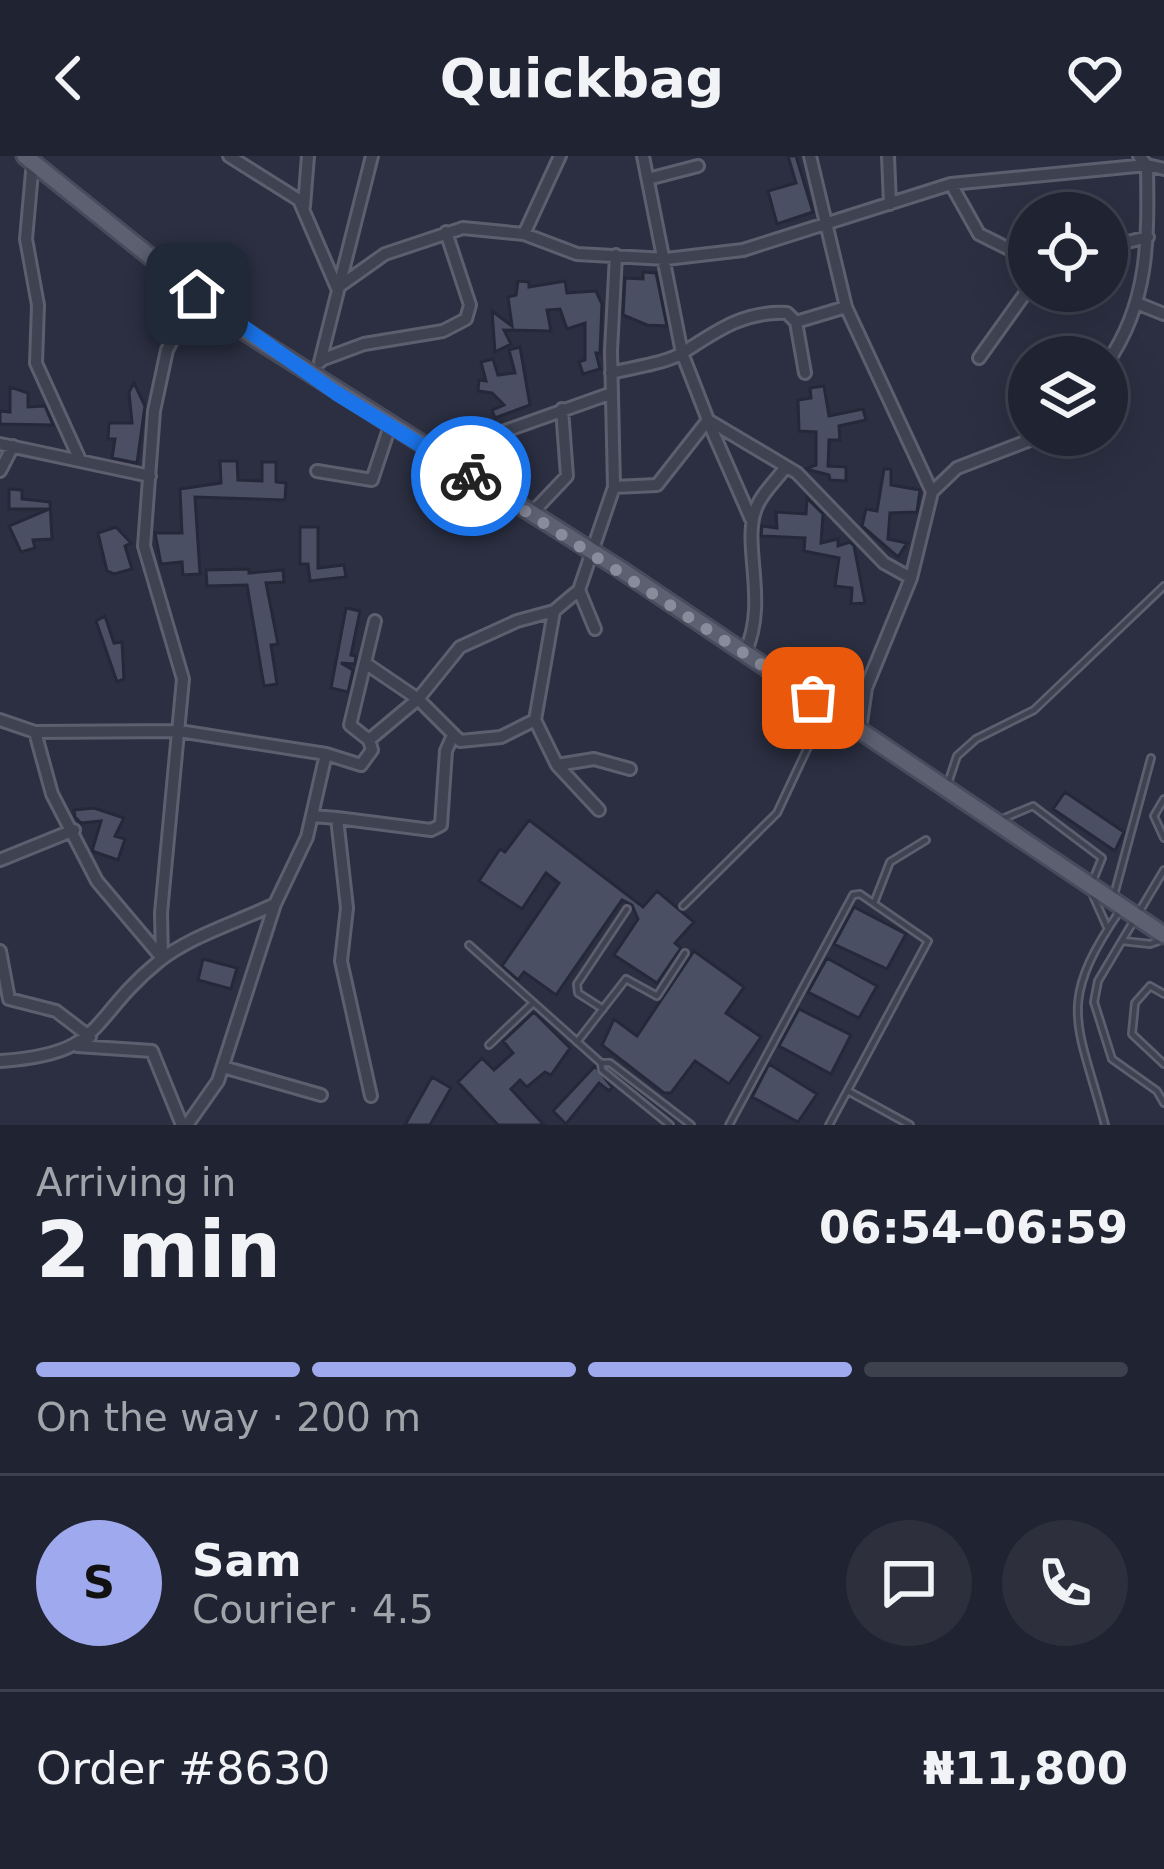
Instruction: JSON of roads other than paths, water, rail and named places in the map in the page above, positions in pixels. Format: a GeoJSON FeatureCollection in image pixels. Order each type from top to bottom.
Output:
{"type":"FeatureCollection","features":[{"type":"Feature","properties":{"kind":"main road"},"geometry":{"type":"LineString","coordinates":[[29,159],[197,294],[316,380],[589,549],[947,786],[1164,937]]}},
{"type":"Feature","properties":{"kind":"street"},"geometry":{"type":"LineString","coordinates":[[229,156],[289,191],[304,209],[337,288]]}},
{"type":"Feature","properties":{"kind":"street"},"geometry":{"type":"LineString","coordinates":[[304,209],[308,156]]}},
{"type":"Feature","properties":{"kind":"street"},"geometry":{"type":"LineString","coordinates":[[316,380],[372,156]]}},
{"type":"Feature","properties":{"kind":"street"},"geometry":{"type":"LineString","coordinates":[[524,234],[560,156]]}},
{"type":"Feature","properties":{"kind":"street"},"geometry":{"type":"LineString","coordinates":[[643,156],[682,353],[753,522]]}},
{"type":"Feature","properties":{"kind":"street"},"geometry":{"type":"LineString","coordinates":[[810,156],[846,307],[932,492]]}},
{"type":"Feature","properties":{"kind":"street"},"geometry":{"type":"LineString","coordinates":[[888,156],[890,204]]}},
{"type":"Feature","properties":{"kind":"street"},"geometry":{"type":"LineString","coordinates":[[29,159],[26,239],[38,305],[36,363],[80,460]]}},
{"type":"Feature","properties":{"kind":"street"},"geometry":{"type":"LineString","coordinates":[[337,288],[385,254],[463,227],[524,234],[577,254],[665,259],[743,250],[951,184],[1143,160],[1164,169]]}},
{"type":"Feature","properties":{"kind":"street"},"geometry":{"type":"LineString","coordinates":[[1122,336],[1139,304],[1148,237],[1143,160]]}},
{"type":"Feature","properties":{"kind":"street"},"geometry":{"type":"LineString","coordinates":[[648,178],[698,166]]}},
{"type":"Feature","properties":{"kind":"street"},"geometry":{"type":"LineString","coordinates":[[951,184],[979,235],[1008,249]]}},
{"type":"Feature","properties":{"kind":"street"},"geometry":{"type":"LineString","coordinates":[[321,360],[364,344],[443,331],[466,319],[470,305],[446,232]]}},
{"type":"Feature","properties":{"kind":"street"},"geometry":{"type":"LineString","coordinates":[[1128,242],[1148,237]]}},
{"type":"Feature","properties":{"kind":"street"},"geometry":{"type":"LineString","coordinates":[[369,740],[418,699],[460,647],[517,621],[554,611],[578,590],[614,487],[611,373],[616,255]]}},
{"type":"Feature","properties":{"kind":"street"},"geometry":{"type":"LineString","coordinates":[[162,958],[161,913],[182,671],[144,546],[154,411],[167,350],[197,294]]}},
{"type":"Feature","properties":{"kind":"street"},"geometry":{"type":"LineString","coordinates":[[1139,304],[1164,314]]}},
{"type":"Feature","properties":{"kind":"street"},"geometry":{"type":"LineString","coordinates":[[796,322],[846,307]]}},
{"type":"Feature","properties":{"kind":"street"},"geometry":{"type":"LineString","coordinates":[[979,358],[1012,312]]}},
{"type":"Feature","properties":{"kind":"street"},"geometry":{"type":"LineString","coordinates":[[611,373],[682,353],[699,337],[749,315],[787,313],[796,322],[805,373]]}},
{"type":"Feature","properties":{"kind":"street"},"geometry":{"type":"LineString","coordinates":[[444,460],[562,409],[612,393]]}},
{"type":"Feature","properties":{"kind":"street"},"geometry":{"type":"LineString","coordinates":[[532,514],[567,476],[562,409]]}},
{"type":"Feature","properties":{"kind":"street"},"geometry":{"type":"LineString","coordinates":[[708,420],[786,466],[884,562],[911,578]]}},
{"type":"Feature","properties":{"kind":"street"},"geometry":{"type":"LineString","coordinates":[[614,487],[657,484],[708,420]]}},
{"type":"Feature","properties":{"kind":"street"},"geometry":{"type":"LineString","coordinates":[[316,471],[372,480],[390,427]]}},
{"type":"Feature","properties":{"kind":"street"},"geometry":{"type":"LineString","coordinates":[[0,471],[7,445],[150,476]]}},
{"type":"Feature","properties":{"kind":"street"},"geometry":{"type":"LineString","coordinates":[[860,730],[866,688],[911,578],[932,492],[958,467],[1008,451]]}},
{"type":"Feature","properties":{"kind":"street"},"geometry":{"type":"LineString","coordinates":[[745,653],[758,618],[753,522],[757,506],[786,466]]}},
{"type":"Feature","properties":{"kind":"street"},"geometry":{"type":"LineString","coordinates":[[578,590],[595,629]]}},
{"type":"Feature","properties":{"kind":"street"},"geometry":{"type":"LineString","coordinates":[[554,611],[535,720],[557,765],[599,811]]}},
{"type":"Feature","properties":{"kind":"street"},"geometry":{"type":"LineString","coordinates":[[0,720],[34,732],[179,730],[326,754],[361,765],[372,750],[369,740],[350,725],[375,621]]}},
{"type":"Feature","properties":{"kind":"street"},"geometry":{"type":"LineString","coordinates":[[365,663],[418,699],[460,741],[501,737],[535,720]]}},
{"type":"Feature","properties":{"kind":"street"},"geometry":{"type":"LineString","coordinates":[[34,732],[52,794],[97,881],[162,958]]}},
{"type":"Feature","properties":{"kind":"street"},"geometry":{"type":"LineString","coordinates":[[312,816],[430,830],[442,825],[446,752],[453,735]]}},
{"type":"Feature","properties":{"kind":"street"},"geometry":{"type":"LineString","coordinates":[[185,1125],[223,1066],[275,904],[312,816],[326,754]]}},
{"type":"Feature","properties":{"kind":"street"},"geometry":{"type":"LineString","coordinates":[[557,765],[594,758],[630,769]]}},
{"type":"Feature","properties":{"kind":"street"},"geometry":{"type":"LineString","coordinates":[[337,818],[347,908],[340,961],[371,1096]]}},
{"type":"Feature","properties":{"kind":"street"},"geometry":{"type":"LineString","coordinates":[[0,860],[74,830]]}},
{"type":"Feature","properties":{"kind":"street"},"geometry":{"type":"LineString","coordinates":[[0,1061],[55,1056],[76,1046],[162,958],[275,904]]}},
{"type":"Feature","properties":{"kind":"street"},"geometry":{"type":"LineString","coordinates":[[0,951],[9,999],[56,1011],[90,1036]]}},
{"type":"Feature","properties":{"kind":"street"},"geometry":{"type":"LineString","coordinates":[[76,1046],[152,1051],[185,1125]]}},
{"type":"Feature","properties":{"kind":"street"},"geometry":{"type":"LineString","coordinates":[[223,1066],[321,1095]]}},
{"type":"Feature","properties":{"kind":"lane"},"geometry":{"type":"LineString","coordinates":[[947,786],[957,756],[976,739],[1034,710],[1164,586]]}},
{"type":"Feature","properties":{"kind":"lane"},"geometry":{"type":"LineString","coordinates":[[683,906],[777,813],[827,708]]}},
{"type":"Feature","properties":{"kind":"lane"},"geometry":{"type":"LineString","coordinates":[[1105,1125],[1074,1000],[1081,974],[1118,904],[1151,758]]}},
{"type":"Feature","properties":{"kind":"lane"},"geometry":{"type":"LineString","coordinates":[[1164,799],[1154,816],[1164,838]]}},
{"type":"Feature","properties":{"kind":"lane"},"geometry":{"type":"LineString","coordinates":[[997,823],[1033,806],[1102,858],[1091,886],[1092,903],[1108,929]]}},
{"type":"Feature","properties":{"kind":"lane"},"geometry":{"type":"LineString","coordinates":[[874,903],[890,862],[926,840]]}},
{"type":"Feature","properties":{"kind":"lane"},"geometry":{"type":"LineString","coordinates":[[1164,870],[1098,981],[1094,1002],[1112,1059],[1157,1091],[1164,1103]]}},
{"type":"Feature","properties":{"kind":"lane"},"geometry":{"type":"LineString","coordinates":[[729,1125],[853,896],[874,903],[928,941],[829,1125]]}},
{"type":"Feature","properties":{"kind":"lane"},"geometry":{"type":"LineString","coordinates":[[603,1009],[578,992],[577,983],[627,909]]}},
{"type":"Feature","properties":{"kind":"lane"},"geometry":{"type":"LineString","coordinates":[[1123,940],[1150,944],[1164,937]]}},
{"type":"Feature","properties":{"kind":"lane"},"geometry":{"type":"LineString","coordinates":[[470,945],[601,1063],[610,1064],[691,1125]]}},
{"type":"Feature","properties":{"kind":"lane"},"geometry":{"type":"LineString","coordinates":[[577,1042],[626,979],[657,996],[685,953]]}},
{"type":"Feature","properties":{"kind":"lane"},"geometry":{"type":"LineString","coordinates":[[1164,994],[1150,986],[1136,1003],[1132,1037],[1164,1064]]}},
{"type":"Feature","properties":{"kind":"lane"},"geometry":{"type":"LineString","coordinates":[[489,1045],[532,1004]]}},
{"type":"Feature","properties":{"kind":"lane"},"geometry":{"type":"LineString","coordinates":[[601,1063],[602,1070],[670,1125]]}},
{"type":"Feature","properties":{"kind":"lane"},"geometry":{"type":"LineString","coordinates":[[848,1091],[910,1125]]}}]}
